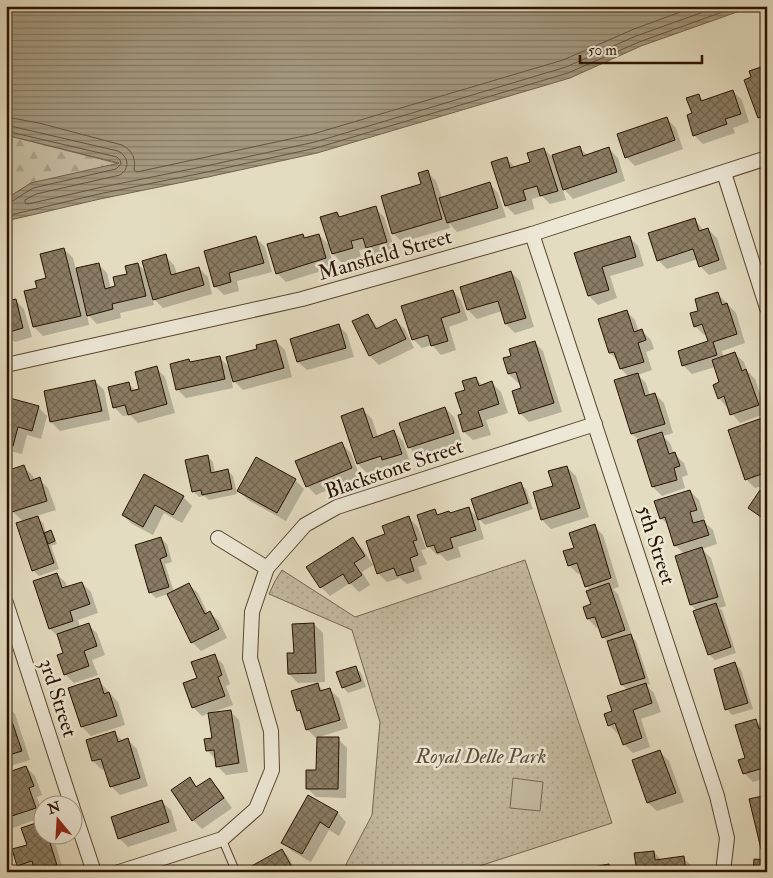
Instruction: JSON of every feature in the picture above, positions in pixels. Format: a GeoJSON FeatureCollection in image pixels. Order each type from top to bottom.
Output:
{"type":"FeatureCollection","features":[{"type":"Feature","properties":{"kind":"street","name":"Mansfield Street"},"geometry":{"type":"LineString","coordinates":[[6,365],[302,299],[532,234],[767,158]]}},
{"type":"Feature","properties":{"kind":"street"},"geometry":{"type":"LineString","coordinates":[[724,173],[767,308]]}},
{"type":"Feature","properties":{"kind":"street","name":"5th Street"},"geometry":{"type":"LineString","coordinates":[[532,234],[717,796],[727,838],[723,872]]}},
{"type":"Feature","properties":{"kind":"street","name":"Blackstone Street"},"geometry":{"type":"LineString","coordinates":[[119,872],[222,839],[256,809],[272,770],[271,731],[250,658],[252,612],[266,568],[305,525],[337,507],[595,424]]}},
{"type":"Feature","properties":{"kind":"street"},"geometry":{"type":"LineString","coordinates":[[218,538],[266,568]]}},
{"type":"Feature","properties":{"kind":"street","name":"3rd Street"},"geometry":{"type":"LineString","coordinates":[[6,604],[69,796]]}},
{"type":"Feature","properties":{"kind":"street","name":"3rd Street"},"geometry":{"type":"LineString","coordinates":[[82,836],[94,872]]}},
{"type":"Feature","properties":{"kind":"lane"},"geometry":{"type":"LineString","coordinates":[[222,839],[236,872]]}},
{"type":"Feature","properties":{"kind":"green space"},"geometry":{"type":"Polygon","coordinates":[[[6,135],[120,164],[31,183],[6,199],[6,135]]]}},
{"type":"Feature","properties":{"kind":"green space","name":"Royal Delle Park"},"geometry":{"type":"Polygon","coordinates":[[[525,560],[612,823],[461,872],[342,872],[372,815],[380,722],[352,630],[269,594],[275,581],[282,570],[355,617],[525,560]]]}},
{"type":"Feature","properties":{"kind":"green space"},"geometry":{"type":"Polygon","coordinates":[[[513,778],[543,782],[540,811],[510,808],[513,778]]]}},
{"type":"Feature","properties":{"kind":"water"},"geometry":{"type":"Polygon","coordinates":[[[6,6],[754,6],[641,46],[570,78],[317,153],[6,221],[6,199],[31,183],[119,163],[6,135],[6,6]]]}},
{"type":"Feature","properties":{"kind":"building"},"geometry":{"type":"Polygon","coordinates":[[[767,65],[767,115],[758,118],[744,80],[751,77],[749,71],[767,65]]]}},
{"type":"Feature","properties":{"kind":"building"},"geometry":{"type":"Polygon","coordinates":[[[733,90],[741,114],[725,119],[727,124],[693,136],[687,115],[692,113],[686,98],[699,94],[701,101],[733,90]]]}},
{"type":"Feature","properties":{"kind":"building"},"geometry":{"type":"Polygon","coordinates":[[[667,117],[675,140],[625,158],[617,134],[667,117]]]}},
{"type":"Feature","properties":{"kind":"building"},"geometry":{"type":"Polygon","coordinates":[[[580,146],[583,156],[609,147],[617,172],[563,190],[552,155],[580,146]]]}},
{"type":"Feature","properties":{"kind":"building"},"geometry":{"type":"Polygon","coordinates":[[[544,148],[558,191],[540,196],[537,186],[523,190],[526,200],[505,206],[491,162],[507,157],[510,168],[530,162],[527,153],[544,148]]]}},
{"type":"Feature","properties":{"kind":"building"},"geometry":{"type":"Polygon","coordinates":[[[428,170],[442,219],[392,234],[381,196],[421,184],[418,173],[428,170]]]}},
{"type":"Feature","properties":{"kind":"building"},"geometry":{"type":"Polygon","coordinates":[[[490,182],[498,208],[447,223],[439,198],[490,182]]]}},
{"type":"Feature","properties":{"kind":"building"},"geometry":{"type":"Polygon","coordinates":[[[376,206],[387,242],[366,248],[363,238],[351,241],[353,248],[332,254],[320,217],[337,212],[339,217],[376,206]]]}},
{"type":"Feature","properties":{"kind":"building"},"geometry":{"type":"Polygon","coordinates":[[[695,218],[699,231],[708,228],[719,260],[699,267],[693,249],[657,261],[648,233],[695,218]]]}},
{"type":"Feature","properties":{"kind":"building"},"geometry":{"type":"Polygon","coordinates":[[[303,234],[304,238],[319,234],[326,258],[276,274],[267,244],[303,234]]]}},
{"type":"Feature","properties":{"kind":"building"},"geometry":{"type":"Polygon","coordinates":[[[256,236],[264,263],[229,273],[231,282],[214,287],[204,251],[256,236]]]}},
{"type":"Feature","properties":{"kind":"building"},"geometry":{"type":"Polygon","coordinates":[[[630,236],[636,257],[602,267],[609,290],[588,296],[574,253],[630,236]]]}},
{"type":"Feature","properties":{"kind":"building"},"geometry":{"type":"Polygon","coordinates":[[[64,248],[81,316],[33,327],[24,291],[37,288],[35,281],[46,278],[40,254],[64,248]]]}},
{"type":"Feature","properties":{"kind":"building"},"geometry":{"type":"Polygon","coordinates":[[[166,254],[171,275],[199,267],[204,285],[153,300],[142,261],[166,254]]]}},
{"type":"Feature","properties":{"kind":"building"},"geometry":{"type":"Polygon","coordinates":[[[99,263],[105,289],[115,286],[113,277],[127,274],[125,266],[138,263],[146,296],[112,304],[113,309],[87,316],[76,268],[99,263]]]}},
{"type":"Feature","properties":{"kind":"building"},"geometry":{"type":"Polygon","coordinates":[[[511,271],[526,318],[505,324],[498,301],[467,310],[460,287],[511,271]]]}},
{"type":"Feature","properties":{"kind":"building"},"geometry":{"type":"Polygon","coordinates":[[[453,290],[460,312],[441,318],[448,341],[431,346],[428,335],[412,340],[401,306],[453,290]]]}},
{"type":"Feature","properties":{"kind":"building"},"geometry":{"type":"Polygon","coordinates":[[[718,292],[722,305],[727,303],[737,334],[713,342],[717,355],[682,366],[678,351],[708,341],[702,324],[694,327],[690,313],[698,311],[695,299],[718,292]]]}},
{"type":"Feature","properties":{"kind":"building"},"geometry":{"type":"Polygon","coordinates":[[[16,299],[23,328],[6,333],[6,301],[16,299]]]}},
{"type":"Feature","properties":{"kind":"building"},"geometry":{"type":"Polygon","coordinates":[[[627,310],[634,332],[642,329],[646,340],[638,343],[644,362],[620,369],[614,352],[609,353],[598,319],[627,310]]]}},
{"type":"Feature","properties":{"kind":"building"},"geometry":{"type":"Polygon","coordinates":[[[368,314],[376,329],[396,319],[406,339],[369,356],[352,321],[368,314]]]}},
{"type":"Feature","properties":{"kind":"building"},"geometry":{"type":"Polygon","coordinates":[[[339,324],[346,348],[297,362],[290,339],[339,324]]]}},
{"type":"Feature","properties":{"kind":"building"},"geometry":{"type":"Polygon","coordinates":[[[276,340],[284,368],[233,382],[226,357],[257,349],[256,345],[276,340]]]}},
{"type":"Feature","properties":{"kind":"building"},"geometry":{"type":"Polygon","coordinates":[[[535,341],[554,403],[519,414],[512,391],[521,388],[516,372],[508,374],[503,358],[511,356],[509,349],[535,341]]]}},
{"type":"Feature","properties":{"kind":"building"},"geometry":{"type":"Polygon","coordinates":[[[735,352],[742,371],[746,369],[759,405],[730,415],[724,396],[718,399],[713,385],[719,382],[712,360],[735,352]]]}},
{"type":"Feature","properties":{"kind":"building"},"geometry":{"type":"Polygon","coordinates":[[[220,356],[225,379],[176,390],[170,364],[189,359],[190,362],[220,356]]]}},
{"type":"Feature","properties":{"kind":"building"},"geometry":{"type":"Polygon","coordinates":[[[157,366],[167,404],[128,415],[125,405],[113,408],[108,387],[129,382],[131,391],[139,389],[135,372],[157,366]]]}},
{"type":"Feature","properties":{"kind":"building"},"geometry":{"type":"Polygon","coordinates":[[[638,373],[645,396],[655,393],[665,424],[631,434],[614,380],[638,373]]]}},
{"type":"Feature","properties":{"kind":"building"},"geometry":{"type":"Polygon","coordinates":[[[476,377],[479,386],[492,381],[499,404],[478,411],[483,426],[463,432],[458,415],[462,414],[455,393],[465,390],[462,381],[476,377]]]}},
{"type":"Feature","properties":{"kind":"building"},"geometry":{"type":"Polygon","coordinates":[[[95,380],[102,411],[50,422],[44,391],[95,380]]]}},
{"type":"Feature","properties":{"kind":"building"},"geometry":{"type":"Polygon","coordinates":[[[6,397],[39,406],[32,431],[18,427],[13,446],[6,444],[6,397]]]}},
{"type":"Feature","properties":{"kind":"building"},"geometry":{"type":"Polygon","coordinates":[[[445,407],[454,433],[408,448],[399,423],[445,407]]]}},
{"type":"Feature","properties":{"kind":"building"},"geometry":{"type":"Polygon","coordinates":[[[363,408],[373,438],[394,430],[402,454],[382,460],[381,456],[357,464],[341,416],[363,408]]]}},
{"type":"Feature","properties":{"kind":"building"},"geometry":{"type":"Polygon","coordinates":[[[765,417],[767,438],[761,440],[767,458],[767,472],[745,480],[728,430],[765,417]]]}},
{"type":"Feature","properties":{"kind":"building"},"geometry":{"type":"Polygon","coordinates":[[[662,432],[669,454],[675,452],[680,466],[674,468],[677,480],[652,487],[637,440],[662,432]]]}},
{"type":"Feature","properties":{"kind":"building"},"geometry":{"type":"Polygon","coordinates":[[[342,442],[352,468],[306,487],[295,461],[342,442]]]}},
{"type":"Feature","properties":{"kind":"building"},"geometry":{"type":"Polygon","coordinates":[[[208,455],[211,473],[228,469],[232,489],[202,495],[201,490],[192,492],[185,460],[208,455]]]}},
{"type":"Feature","properties":{"kind":"building"},"geometry":{"type":"Polygon","coordinates":[[[256,457],[296,479],[277,513],[237,491],[256,457]]]}},
{"type":"Feature","properties":{"kind":"building"},"geometry":{"type":"Polygon","coordinates":[[[24,465],[30,481],[40,477],[47,501],[12,512],[6,495],[6,471],[24,465]]]}},
{"type":"Feature","properties":{"kind":"building"},"geometry":{"type":"Polygon","coordinates":[[[567,466],[580,508],[541,520],[533,492],[553,486],[548,471],[567,466]]]}},
{"type":"Feature","properties":{"kind":"building"},"geometry":{"type":"Polygon","coordinates":[[[144,474],[184,496],[173,515],[155,505],[143,527],[122,515],[144,474]]]}},
{"type":"Feature","properties":{"kind":"building"},"geometry":{"type":"Polygon","coordinates":[[[521,482],[528,503],[478,520],[471,499],[521,482]]]}},
{"type":"Feature","properties":{"kind":"building"},"geometry":{"type":"Polygon","coordinates":[[[690,490],[697,510],[690,512],[693,523],[704,520],[709,535],[674,546],[665,517],[660,519],[654,501],[690,490]]]}},
{"type":"Feature","properties":{"kind":"building"},"geometry":{"type":"Polygon","coordinates":[[[760,490],[767,495],[767,521],[748,508],[760,490]]]}},
{"type":"Feature","properties":{"kind":"building"},"geometry":{"type":"Polygon","coordinates":[[[469,507],[476,530],[450,538],[453,548],[437,553],[434,545],[427,547],[417,515],[435,509],[437,515],[469,507]]]}},
{"type":"Feature","properties":{"kind":"building"},"geometry":{"type":"Polygon","coordinates":[[[38,516],[54,563],[32,571],[16,523],[38,516]]]}},
{"type":"Feature","properties":{"kind":"building"},"geometry":{"type":"Polygon","coordinates":[[[409,516],[417,540],[413,541],[418,555],[410,558],[414,571],[397,576],[394,568],[377,574],[366,541],[385,534],[382,526],[409,516]]]}},
{"type":"Feature","properties":{"kind":"building"},"geometry":{"type":"Polygon","coordinates":[[[595,524],[611,578],[585,587],[577,563],[568,566],[563,551],[574,548],[569,533],[595,524]]]}},
{"type":"Feature","properties":{"kind":"building"},"geometry":{"type":"Polygon","coordinates":[[[51,530],[55,541],[48,544],[44,533],[51,530]]]}},
{"type":"Feature","properties":{"kind":"building"},"geometry":{"type":"Polygon","coordinates":[[[161,537],[167,556],[160,559],[169,587],[149,593],[135,545],[161,537]]]}},
{"type":"Feature","properties":{"kind":"building"},"geometry":{"type":"Polygon","coordinates":[[[353,537],[365,556],[354,563],[362,575],[349,584],[343,574],[320,588],[306,567],[353,537]]]}},
{"type":"Feature","properties":{"kind":"building"},"geometry":{"type":"Polygon","coordinates":[[[702,547],[718,597],[690,605],[675,556],[702,547]]]}},
{"type":"Feature","properties":{"kind":"building"},"geometry":{"type":"Polygon","coordinates":[[[57,573],[62,588],[82,582],[90,604],[70,611],[73,621],[49,629],[33,581],[57,573]]]}},
{"type":"Feature","properties":{"kind":"building"},"geometry":{"type":"Polygon","coordinates":[[[189,583],[205,614],[210,611],[219,629],[191,643],[167,594],[189,583]]]}},
{"type":"Feature","properties":{"kind":"building"},"geometry":{"type":"Polygon","coordinates":[[[609,583],[625,630],[602,638],[595,617],[587,619],[583,607],[591,604],[586,591],[609,583]]]}},
{"type":"Feature","properties":{"kind":"building"},"geometry":{"type":"Polygon","coordinates":[[[716,603],[731,647],[708,655],[693,611],[716,603]]]}},
{"type":"Feature","properties":{"kind":"building"},"geometry":{"type":"Polygon","coordinates":[[[89,623],[97,646],[84,651],[89,666],[64,675],[57,655],[63,653],[57,634],[89,623]]]}},
{"type":"Feature","properties":{"kind":"building"},"geometry":{"type":"Polygon","coordinates":[[[314,623],[316,673],[288,674],[287,653],[294,653],[292,624],[314,623]]]}},
{"type":"Feature","properties":{"kind":"building"},"geometry":{"type":"Polygon","coordinates":[[[631,634],[645,678],[621,685],[607,641],[631,634]]]}},
{"type":"Feature","properties":{"kind":"building"},"geometry":{"type":"Polygon","coordinates":[[[215,654],[222,675],[218,677],[225,696],[192,708],[183,683],[197,678],[191,662],[215,654]]]}},
{"type":"Feature","properties":{"kind":"building"},"geometry":{"type":"Polygon","coordinates":[[[735,662],[748,703],[725,710],[714,669],[735,662]]]}},
{"type":"Feature","properties":{"kind":"building"},"geometry":{"type":"Polygon","coordinates":[[[356,666],[361,681],[342,688],[336,672],[356,666]]]}},
{"type":"Feature","properties":{"kind":"building"},"geometry":{"type":"Polygon","coordinates":[[[99,678],[104,694],[109,692],[117,716],[81,727],[68,688],[99,678]]]}},
{"type":"Feature","properties":{"kind":"building"},"geometry":{"type":"Polygon","coordinates":[[[318,683],[320,691],[330,688],[340,720],[306,730],[300,710],[297,711],[291,691],[318,683]]]}},
{"type":"Feature","properties":{"kind":"building"},"geometry":{"type":"Polygon","coordinates":[[[646,683],[652,703],[633,710],[642,738],[623,745],[615,723],[608,726],[604,714],[612,711],[607,696],[646,683]]]}},
{"type":"Feature","properties":{"kind":"building"},"geometry":{"type":"Polygon","coordinates":[[[6,704],[22,751],[6,756],[6,704]]]}},
{"type":"Feature","properties":{"kind":"building"},"geometry":{"type":"Polygon","coordinates":[[[231,710],[239,763],[216,767],[214,750],[206,751],[204,739],[212,738],[208,713],[231,710]]]}},
{"type":"Feature","properties":{"kind":"building"},"geometry":{"type":"Polygon","coordinates":[[[756,719],[759,729],[767,727],[767,747],[764,747],[767,755],[767,767],[743,774],[738,760],[745,758],[735,725],[756,719]]]}},
{"type":"Feature","properties":{"kind":"building"},"geometry":{"type":"Polygon","coordinates":[[[115,731],[118,742],[128,738],[140,778],[110,787],[101,759],[92,761],[86,740],[115,731]]]}},
{"type":"Feature","properties":{"kind":"building"},"geometry":{"type":"Polygon","coordinates":[[[317,737],[339,737],[338,789],[306,789],[306,770],[316,770],[317,737]]]}},
{"type":"Feature","properties":{"kind":"building"},"geometry":{"type":"Polygon","coordinates":[[[660,750],[676,793],[647,803],[632,760],[660,750]]]}},
{"type":"Feature","properties":{"kind":"building"},"geometry":{"type":"Polygon","coordinates":[[[26,766],[34,786],[29,788],[32,797],[32,809],[6,818],[6,791],[9,790],[6,782],[6,773],[26,766]]]}},
{"type":"Feature","properties":{"kind":"building"},"geometry":{"type":"Polygon","coordinates":[[[190,777],[196,787],[210,778],[224,798],[192,821],[171,790],[190,777]]]}},
{"type":"Feature","properties":{"kind":"building"},"geometry":{"type":"Polygon","coordinates":[[[308,795],[338,812],[329,828],[320,822],[302,854],[281,843],[308,795]]]}},
{"type":"Feature","properties":{"kind":"building"},"geometry":{"type":"Polygon","coordinates":[[[767,795],[767,847],[761,849],[749,799],[767,795]]]}},
{"type":"Feature","properties":{"kind":"building"},"geometry":{"type":"Polygon","coordinates":[[[162,800],[169,822],[118,839],[111,817],[162,800]]]}},
{"type":"Feature","properties":{"kind":"building"},"geometry":{"type":"Polygon","coordinates":[[[32,824],[32,846],[51,846],[59,872],[35,872],[32,861],[17,866],[12,849],[27,845],[21,828],[32,824]]]}},
{"type":"Feature","properties":{"kind":"building"},"geometry":{"type":"Polygon","coordinates":[[[282,849],[293,869],[287,872],[241,872],[282,849]]]}},
{"type":"Feature","properties":{"kind":"building"},"geometry":{"type":"Polygon","coordinates":[[[654,851],[655,860],[684,856],[686,872],[637,872],[634,853],[654,851]]]}},
{"type":"Feature","properties":{"kind":"building"},"geometry":{"type":"Polygon","coordinates":[[[754,859],[767,860],[767,872],[753,872],[754,859]]]}},
{"type":"Feature","properties":{"kind":"building"},"geometry":{"type":"Polygon","coordinates":[[[609,864],[610,872],[583,872],[583,869],[609,864]]]}}]}
